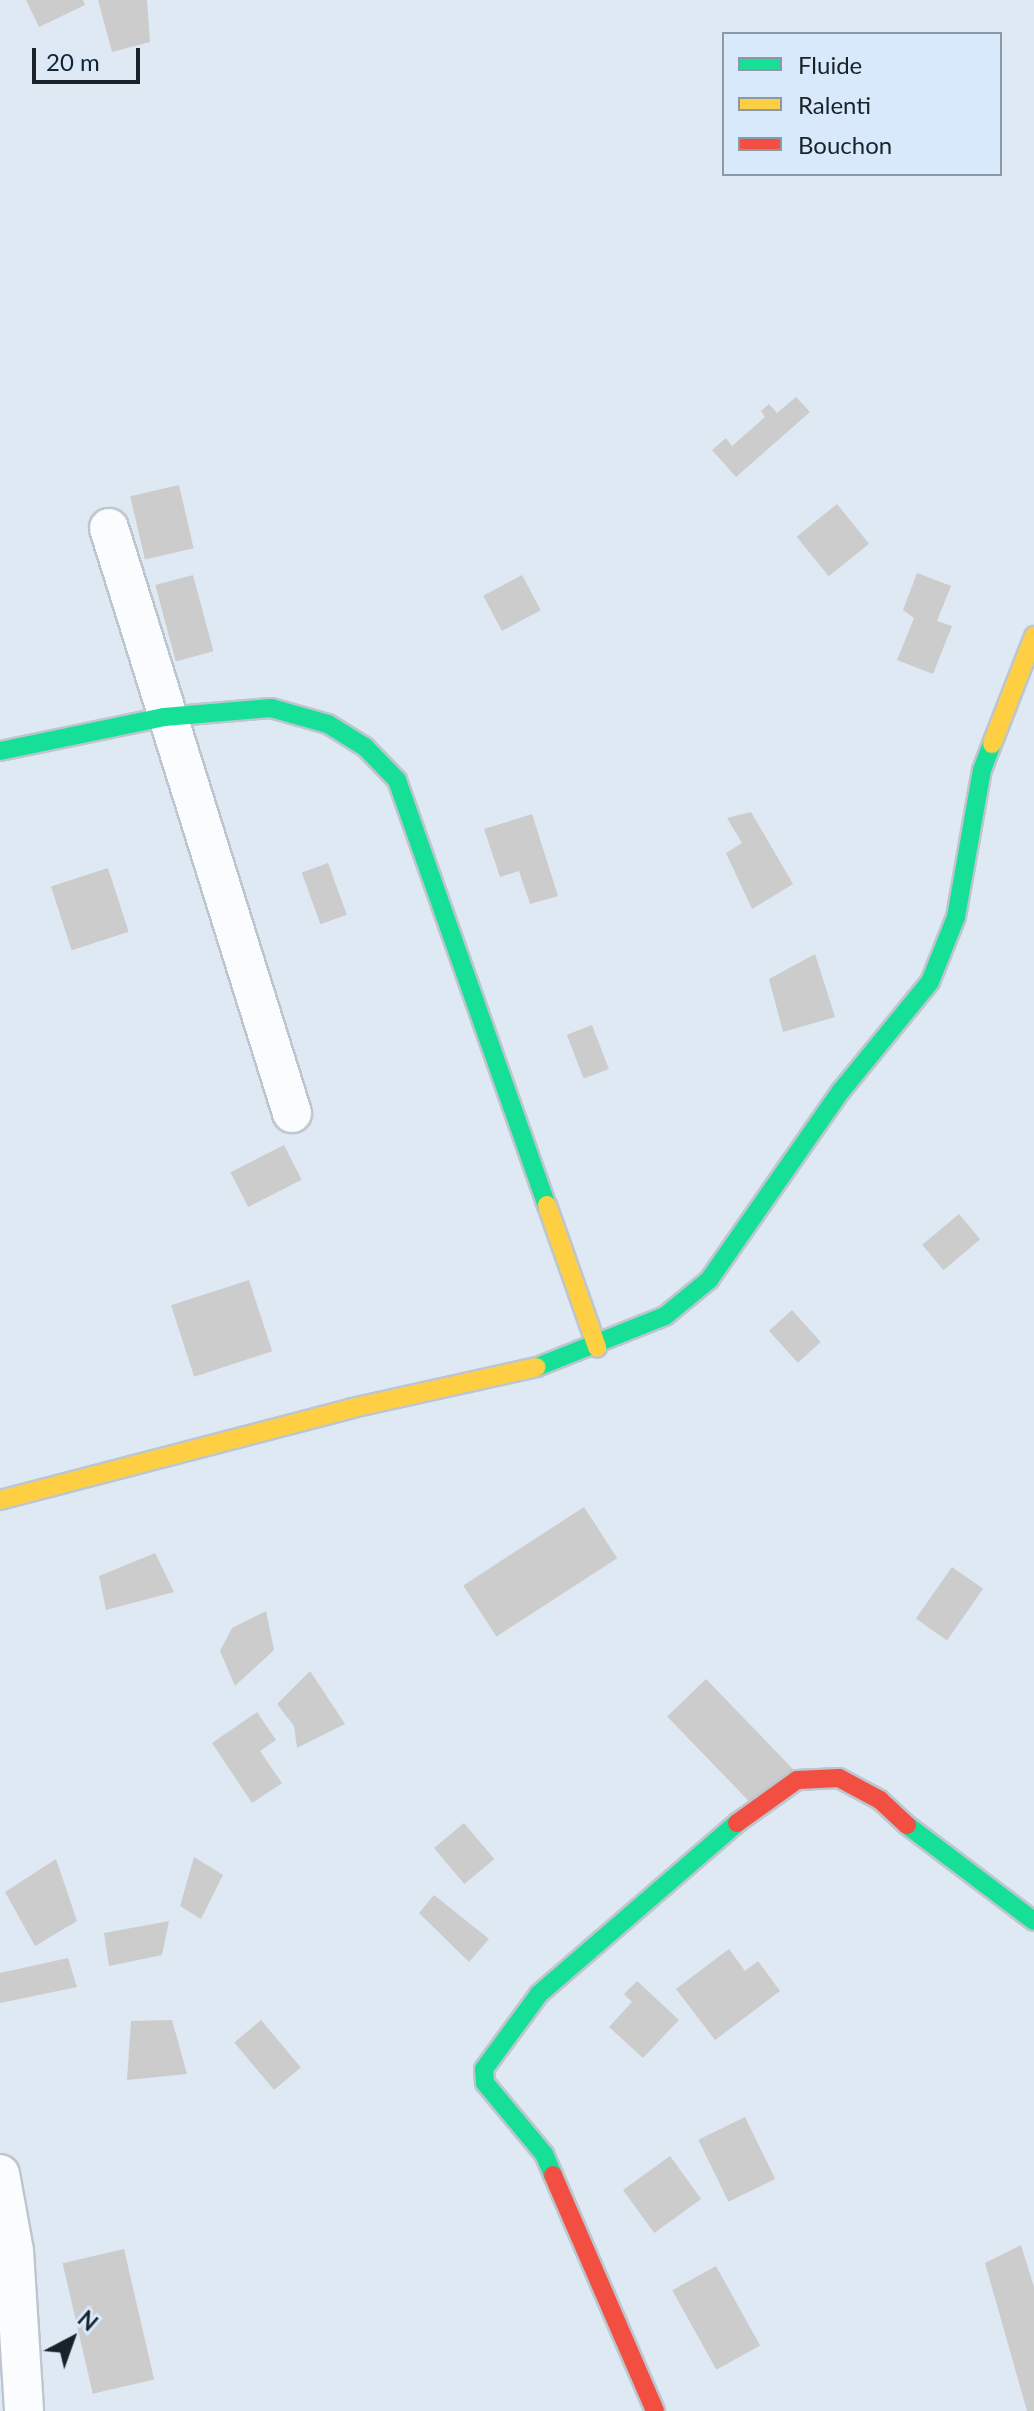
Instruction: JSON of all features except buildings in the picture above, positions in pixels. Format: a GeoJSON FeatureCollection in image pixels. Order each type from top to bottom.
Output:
{"type":"FeatureCollection","features":[{"type":"Feature","properties":{"kind":"street"},"geometry":{"type":"LineString","coordinates":[[109,528],[164,717],[292,1113]]}},
{"type":"Feature","properties":{"kind":"street"},"geometry":{"type":"LineString","coordinates":[[0,1500],[352,1408],[533,1369],[597,1347],[665,1316],[709,1280],[841,1091],[930,982],[956,917],[982,770],[1034,636]]}},
{"type":"Feature","properties":{"kind":"street"},"geometry":{"type":"LineString","coordinates":[[0,751],[164,717],[271,708],[296,711],[365,747],[397,780],[597,1347]]}},
{"type":"Feature","properties":{"kind":"street"},"geometry":{"type":"LineString","coordinates":[[655,2411],[544,2154],[485,2083],[484,2069],[497,2047],[539,1994],[580,1957],[728,1829],[797,1780],[839,1778],[880,1800],[931,1846],[1034,1921]]}},
{"type":"Feature","properties":{"kind":"street"},"geometry":{"type":"LineString","coordinates":[[0,2174],[14,2251],[24,2411]]}},
{"type":"Feature","properties":{"kind":"traffic: fast"},"geometry":{"type":"LineString","coordinates":[[0,751],[164,717],[271,708],[328,724],[365,747],[397,780],[547,1205]]}},
{"type":"Feature","properties":{"kind":"traffic: fast"},"geometry":{"type":"LineString","coordinates":[[537,1367],[665,1316],[709,1280],[841,1091],[930,982],[956,917],[982,770],[992,744]]}},
{"type":"Feature","properties":{"kind":"traffic: fast"},"geometry":{"type":"LineString","coordinates":[[553,2175],[544,2154],[485,2083],[484,2069],[539,1994],[737,1823]]}},
{"type":"Feature","properties":{"kind":"traffic: fast"},"geometry":{"type":"LineString","coordinates":[[907,1825],[1034,1921]]}},
{"type":"Feature","properties":{"kind":"traffic: slow"},"geometry":{"type":"LineString","coordinates":[[992,744],[1034,636]]}},
{"type":"Feature","properties":{"kind":"traffic: slow"},"geometry":{"type":"LineString","coordinates":[[547,1205],[597,1347]]}},
{"type":"Feature","properties":{"kind":"traffic: slow"},"geometry":{"type":"LineString","coordinates":[[0,1500],[352,1408],[537,1367]]}},
{"type":"Feature","properties":{"kind":"traffic: jam"},"geometry":{"type":"LineString","coordinates":[[737,1823],[797,1780],[839,1778],[880,1800],[907,1825]]}},
{"type":"Feature","properties":{"kind":"traffic: jam"},"geometry":{"type":"LineString","coordinates":[[553,2175],[655,2411]]}}]}
